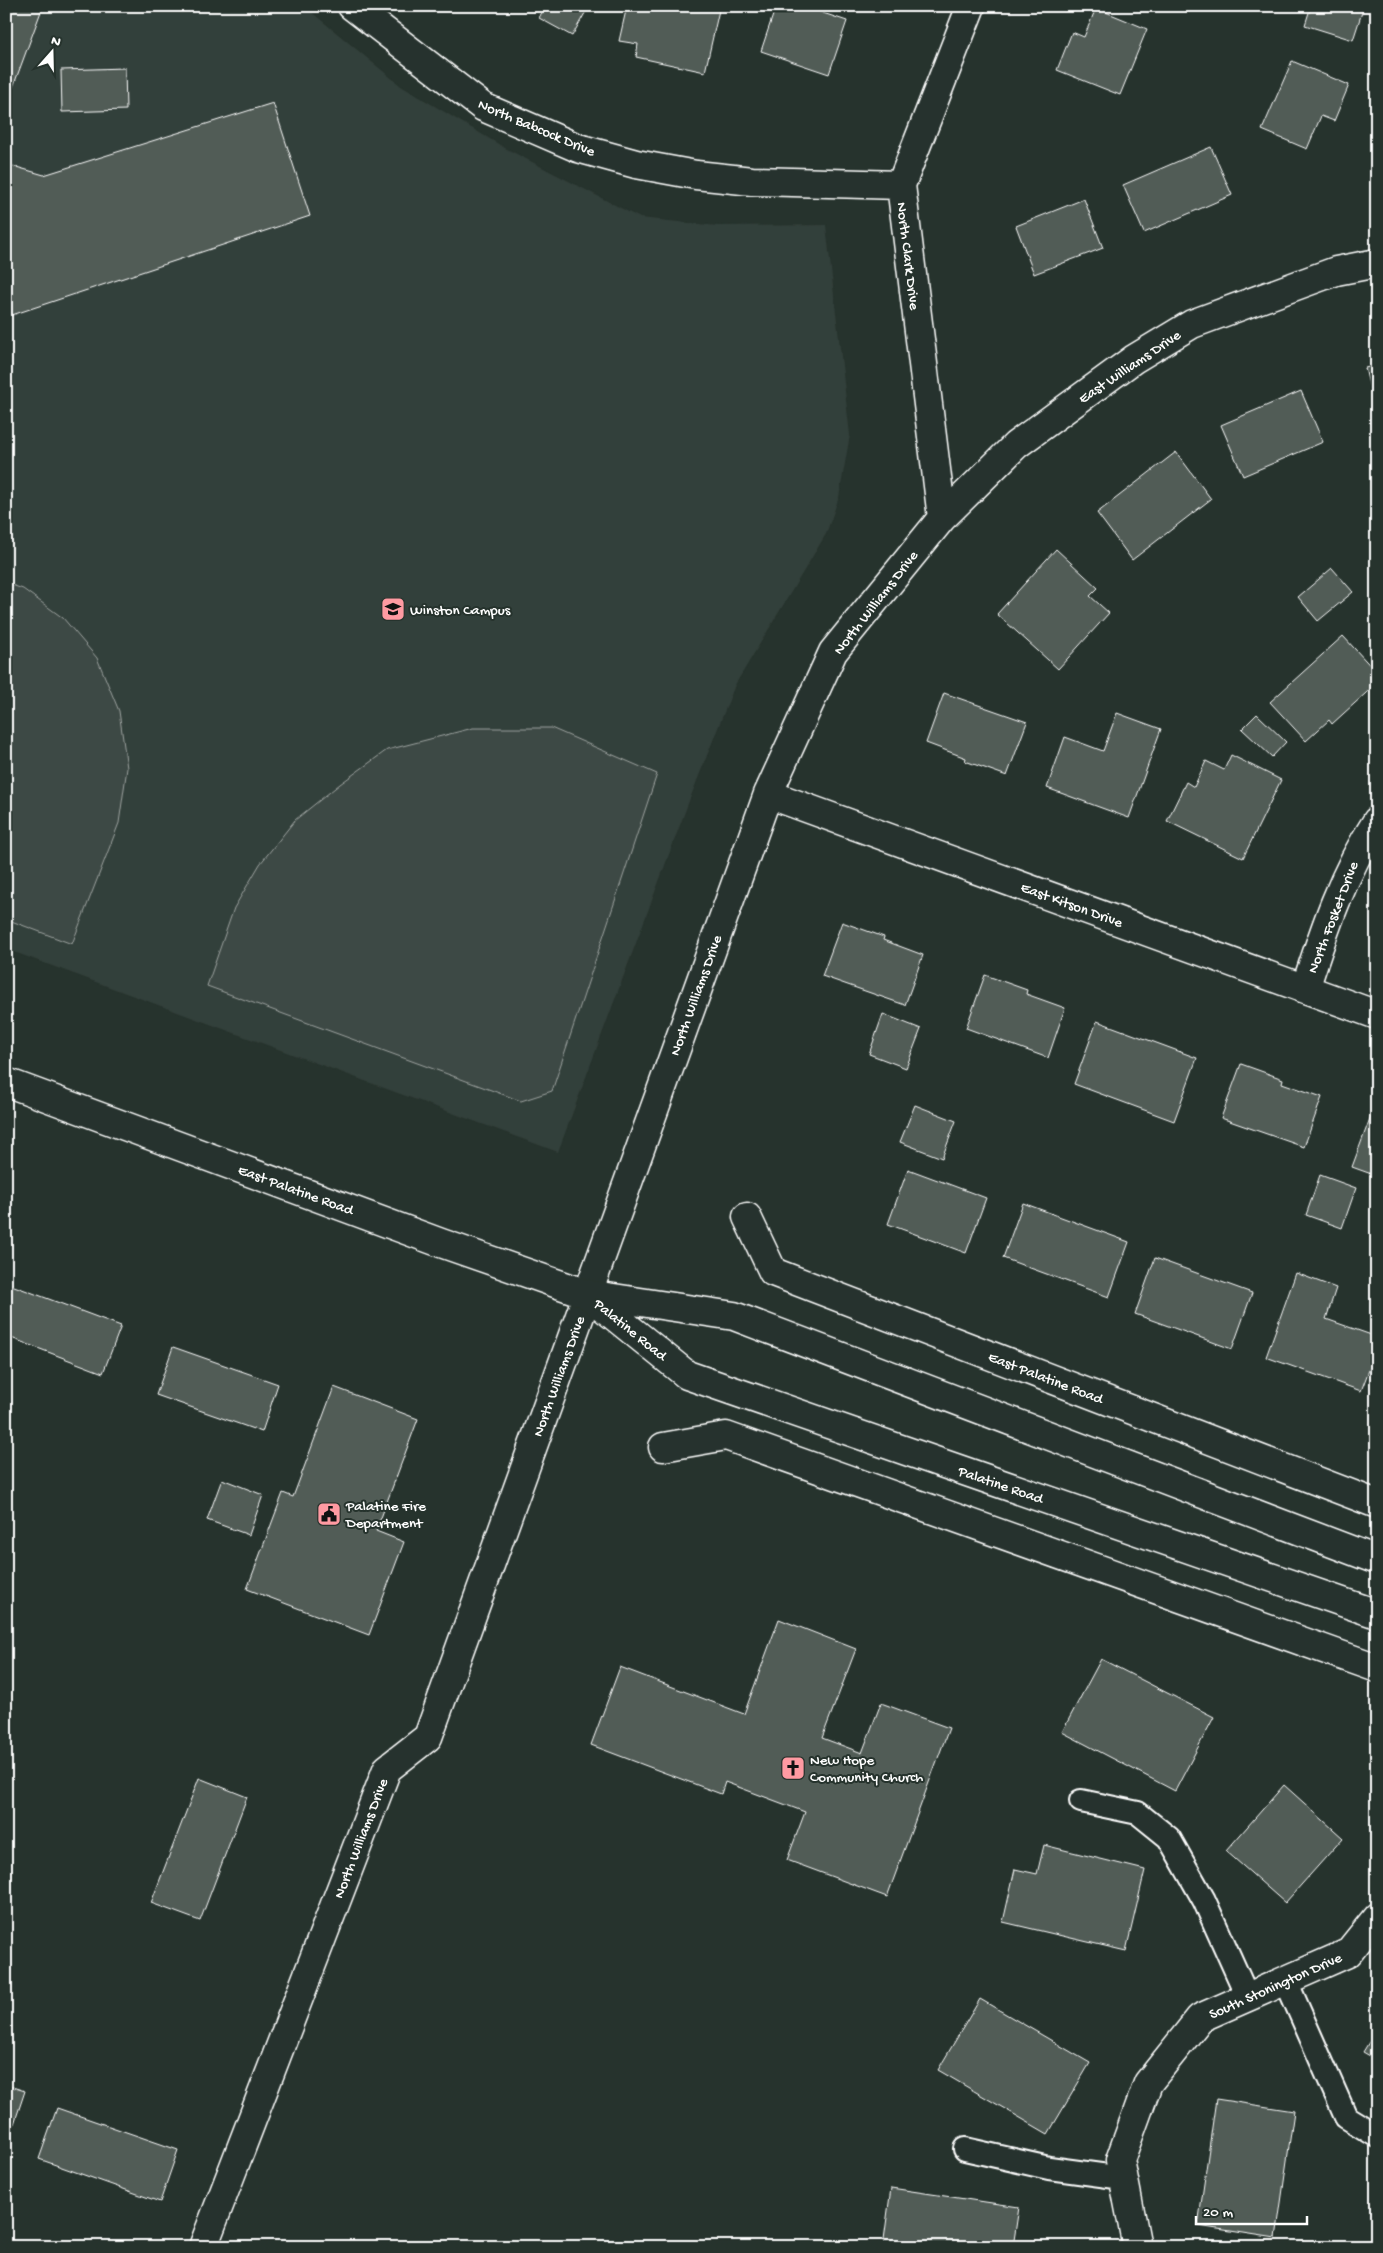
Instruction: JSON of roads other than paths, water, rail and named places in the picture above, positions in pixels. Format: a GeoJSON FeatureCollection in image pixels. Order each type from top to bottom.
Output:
{"type":"FeatureCollection","features":[{"type":"Feature","properties":{"kind":"street","name":"North Clark Drive"},"geometry":{"type":"LineString","coordinates":[[942,518],[901,185],[971,6]]}},
{"type":"Feature","properties":{"kind":"street","name":"North Babcock Drive"},"geometry":{"type":"LineString","coordinates":[[368,11],[483,107],[578,148],[636,164],[696,175],[752,181],[901,185]]}},
{"type":"Feature","properties":{"kind":"street","name":"East Williams Drive"},"geometry":{"type":"LineString","coordinates":[[942,518],[1016,445],[1134,360],[1192,324],[1336,271],[1377,263]]}},
{"type":"Feature","properties":{"kind":"street","name":"North Williams Drive"},"geometry":{"type":"LineString","coordinates":[[204,2247],[387,1769],[428,1737],[768,794],[833,652],[942,518]]}},
{"type":"Feature","properties":{"kind":"street","name":"East Kitson Drive"},"geometry":{"type":"LineString","coordinates":[[768,794],[1377,1015]]}},
{"type":"Feature","properties":{"kind":"street","name":"North Fosket Drive"},"geometry":{"type":"LineString","coordinates":[[1305,989],[1325,928],[1347,872],[1377,822]]}},
{"type":"Feature","properties":{"kind":"street","name":"East Palatine Road"},"geometry":{"type":"LineString","coordinates":[[6,1082],[441,1243],[587,1294]]}},
{"type":"Feature","properties":{"kind":"street","name":"East Palatine Road"},"geometry":{"type":"LineString","coordinates":[[747,1216],[773,1272],[1377,1504]]}},
{"type":"Feature","properties":{"kind":"street","name":"Palatine Road"},"geometry":{"type":"LineString","coordinates":[[587,1294],[734,1316],[1377,1560]]}},
{"type":"Feature","properties":{"kind":"street","name":"Palatine Road"},"geometry":{"type":"LineString","coordinates":[[587,1294],[687,1375],[1377,1614]]}},
{"type":"Feature","properties":{"kind":"street"},"geometry":{"type":"LineString","coordinates":[[663,1447],[726,1436],[1377,1668]]}},
{"type":"Feature","properties":{"kind":"street","name":"South Stonington Drive"},"geometry":{"type":"LineString","coordinates":[[1137,2247],[1120,2160],[1148,2083],[1200,2018],[1348,1954],[1377,1917]]}},
{"type":"Feature","properties":{"kind":"lane"},"geometry":{"type":"LineString","coordinates":[[1081,1801],[1138,1813],[1169,1838],[1204,1900],[1248,1998]]}},
{"type":"Feature","properties":{"kind":"lane"},"geometry":{"type":"LineString","coordinates":[[1286,1981],[1346,2117],[1377,2136]]}},
{"type":"Feature","properties":{"kind":"lane"},"geometry":{"type":"LineString","coordinates":[[965,2149],[1049,2168],[1123,2178]]}},
{"type":"Feature","properties":{"kind":"place","name":"Winston Campus"},"geometry":{"type":"Point","coordinates":[393,609]}},
{"type":"Feature","properties":{"kind":"place","name":"Palatine Fire Department"},"geometry":{"type":"Point","coordinates":[329,1514]}},
{"type":"Feature","properties":{"kind":"place","name":"New Hope Community Church"},"geometry":{"type":"Point","coordinates":[793,1768]}}]}
